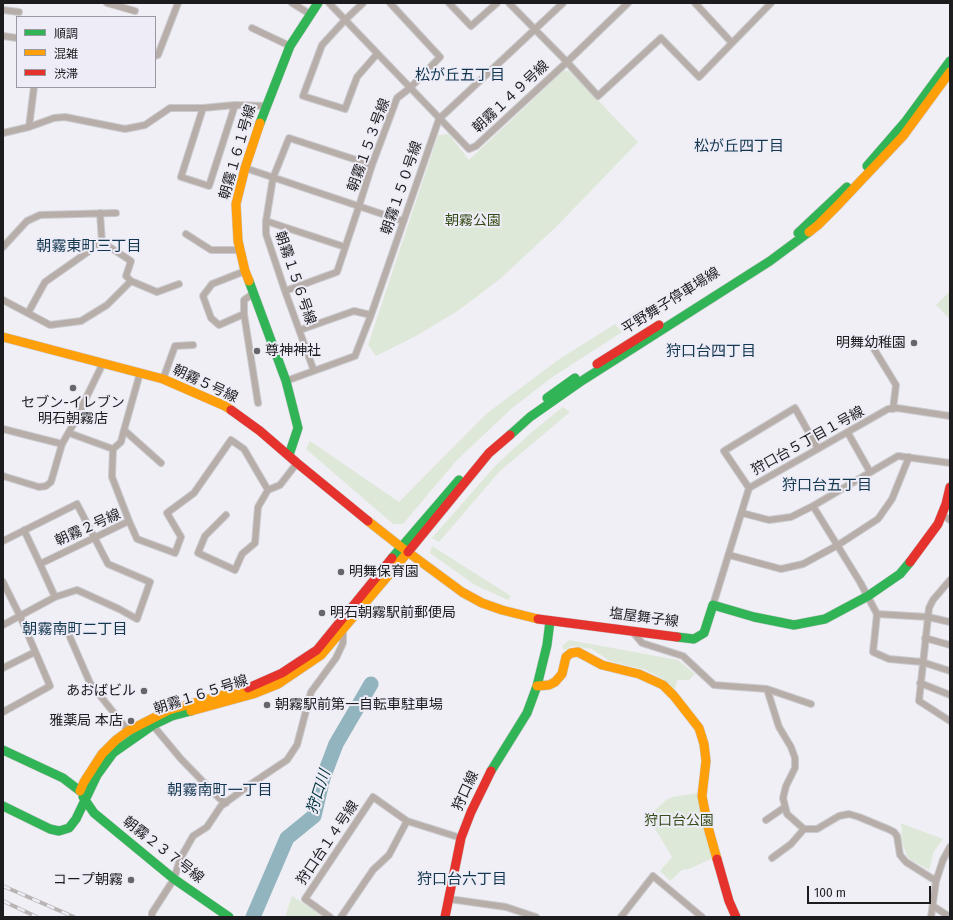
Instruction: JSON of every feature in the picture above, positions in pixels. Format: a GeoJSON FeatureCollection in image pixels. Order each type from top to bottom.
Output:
{"type":"FeatureCollection","features":[{"type":"Feature","properties":{"kind":"street"},"geometry":{"type":"LineString","coordinates":[[107,3],[134,11]]}},
{"type":"Feature","properties":{"kind":"street"},"geometry":{"type":"LineString","coordinates":[[156,56],[178,3]]}},
{"type":"Feature","properties":{"kind":"street"},"geometry":{"type":"LineString","coordinates":[[292,3],[310,14]]}},
{"type":"Feature","properties":{"kind":"street","name":"朝霧１６１号線"},"geometry":{"type":"LineString","coordinates":[[289,455],[298,428],[286,381],[245,271],[238,241],[236,204],[245,168],[266,106],[290,46],[318,3]]}},
{"type":"Feature","properties":{"kind":"street","name":"朝霧１４９号線"},"geometry":{"type":"LineString","coordinates":[[329,3],[469,149],[476,146],[628,3]]}},
{"type":"Feature","properties":{"kind":"street"},"geometry":{"type":"LineString","coordinates":[[363,3],[322,45],[303,96],[345,109],[357,77],[377,54]]}},
{"type":"Feature","properties":{"kind":"street","name":"朝霧１５３号線"},"geometry":{"type":"LineString","coordinates":[[285,291],[337,272],[372,165],[397,98],[410,88],[440,57],[390,3]]}},
{"type":"Feature","properties":{"kind":"street"},"geometry":{"type":"LineString","coordinates":[[449,3],[471,26],[497,3]]}},
{"type":"Feature","properties":{"kind":"street"},"geometry":{"type":"LineString","coordinates":[[509,3],[598,96],[661,38],[699,77],[771,3]]}},
{"type":"Feature","properties":{"kind":"street","name":"朝霧１５０号線"},"geometry":{"type":"LineString","coordinates":[[286,381],[355,356],[371,315],[439,119],[563,3]]}},
{"type":"Feature","properties":{"kind":"street"},"geometry":{"type":"LineString","coordinates":[[695,3],[732,43]]}},
{"type":"Feature","properties":{"kind":"street"},"geometry":{"type":"LineString","coordinates":[[3,10],[19,12]]}},
{"type":"Feature","properties":{"kind":"street"},"geometry":{"type":"LineString","coordinates":[[252,28],[290,46]]}},
{"type":"Feature","properties":{"kind":"street"},"geometry":{"type":"LineString","coordinates":[[3,36],[16,38]]}},
{"type":"Feature","properties":{"kind":"street","name":"平野舞子停車場線"},"geometry":{"type":"LineString","coordinates":[[405,549],[485,450],[532,409],[561,387],[767,258],[814,219],[858,177],[906,121],[950,61]]}},
{"type":"Feature","properties":{"kind":"street","name":"平野舞子停車場線"},"geometry":{"type":"LineString","coordinates":[[405,549],[489,453],[530,417],[580,382],[770,261],[818,224],[903,136],[950,72]]}},
{"type":"Feature","properties":{"kind":"street"},"geometry":{"type":"LineString","coordinates":[[29,127],[34,88]]}},
{"type":"Feature","properties":{"kind":"street"},"geometry":{"type":"LineString","coordinates":[[203,108],[181,177],[209,186],[235,105]]}},
{"type":"Feature","properties":{"kind":"street"},"geometry":{"type":"LineString","coordinates":[[3,133],[29,127],[54,118],[65,117],[125,129],[145,125],[170,108],[203,108],[235,105],[266,106]]}},
{"type":"Feature","properties":{"kind":"street","name":"朝霧１５６号線"},"geometry":{"type":"LineString","coordinates":[[314,371],[266,234],[266,221],[273,178],[289,138],[372,165]]}},
{"type":"Feature","properties":{"kind":"street"},"geometry":{"type":"LineString","coordinates":[[245,168],[403,221]]}},
{"type":"Feature","properties":{"kind":"street"},"geometry":{"type":"LineString","coordinates":[[100,213],[102,242]]}},
{"type":"Feature","properties":{"kind":"street"},"geometry":{"type":"LineString","coordinates":[[3,247],[27,221],[40,215],[116,213]]}},
{"type":"Feature","properties":{"kind":"street"},"geometry":{"type":"LineString","coordinates":[[266,221],[344,247]]}},
{"type":"Feature","properties":{"kind":"street"},"geometry":{"type":"LineString","coordinates":[[186,234],[211,250],[240,250]]}},
{"type":"Feature","properties":{"kind":"street"},"geometry":{"type":"LineString","coordinates":[[102,242],[131,261],[126,276],[132,281],[157,292],[179,284]]}},
{"type":"Feature","properties":{"kind":"street"},"geometry":{"type":"LineString","coordinates":[[28,313],[46,282],[102,242]]}},
{"type":"Feature","properties":{"kind":"street"},"geometry":{"type":"LineString","coordinates":[[244,314],[219,325],[211,318],[203,296],[212,284],[245,271]]}},
{"type":"Feature","properties":{"kind":"street"},"geometry":{"type":"LineString","coordinates":[[3,300],[50,325],[81,321],[108,305],[132,281]]}},
{"type":"Feature","properties":{"kind":"street"},"geometry":{"type":"LineString","coordinates":[[254,293],[244,300],[244,314],[258,403]]}},
{"type":"Feature","properties":{"kind":"street"},"geometry":{"type":"LineString","coordinates":[[300,330],[354,311],[371,315]]}},
{"type":"Feature","properties":{"kind":"street","name":"朝霧５号線"},"geometry":{"type":"LineString","coordinates":[[3,337],[163,379],[225,406],[260,431],[297,463],[405,549]]}},
{"type":"Feature","properties":{"kind":"street"},"geometry":{"type":"LineString","coordinates":[[163,379],[175,346],[193,345]]}},
{"type":"Feature","properties":{"kind":"street"},"geometry":{"type":"LineString","coordinates":[[874,349],[896,385],[893,409]]}},
{"type":"Feature","properties":{"kind":"street"},"geometry":{"type":"LineString","coordinates":[[3,476],[39,487],[46,486],[51,482],[62,444],[69,433],[103,364]]}},
{"type":"Feature","properties":{"kind":"street"},"geometry":{"type":"LineString","coordinates":[[129,521],[112,477],[113,449],[121,442],[140,373]]}},
{"type":"Feature","properties":{"kind":"street"},"geometry":{"type":"LineString","coordinates":[[749,488],[724,451],[795,408],[818,449]]}},
{"type":"Feature","properties":{"kind":"street","name":"狩口台５丁目１号線"},"geometry":{"type":"LineString","coordinates":[[713,605],[749,488],[888,409],[897,408],[950,416]]}},
{"type":"Feature","properties":{"kind":"street"},"geometry":{"type":"LineString","coordinates":[[3,428],[62,444]]}},
{"type":"Feature","properties":{"kind":"street"},"geometry":{"type":"LineString","coordinates":[[124,430],[161,463]]}},
{"type":"Feature","properties":{"kind":"street"},"geometry":{"type":"LineString","coordinates":[[69,433],[113,449]]}},
{"type":"Feature","properties":{"kind":"street"},"geometry":{"type":"LineString","coordinates":[[848,433],[870,472]]}},
{"type":"Feature","properties":{"kind":"street","name":"朝霧２号線"},"geometry":{"type":"LineString","coordinates":[[40,564],[129,521],[137,539],[175,553],[181,537],[167,513],[194,493],[231,440],[244,449],[268,490]]}},
{"type":"Feature","properties":{"kind":"street"},"geometry":{"type":"LineString","coordinates":[[742,513],[769,520],[791,517],[813,506],[898,456],[950,463]]}},
{"type":"Feature","properties":{"kind":"street"},"geometry":{"type":"LineString","coordinates":[[729,555],[781,569],[803,564],[838,545],[878,519],[892,499],[909,457]]}},
{"type":"Feature","properties":{"kind":"street"},"geometry":{"type":"LineString","coordinates":[[226,515],[205,536],[198,553],[235,570],[242,554],[255,542],[258,507],[268,490],[280,485],[297,463]]}},
{"type":"Feature","properties":{"kind":"street"},"geometry":{"type":"LineString","coordinates":[[713,605],[754,617],[794,625],[826,619],[868,596],[900,574],[925,543],[942,515],[950,487]]}},
{"type":"Feature","properties":{"kind":"street"},"geometry":{"type":"LineString","coordinates":[[3,541],[77,504],[108,564],[150,582],[137,619],[77,590],[55,597],[3,625]]}},
{"type":"Feature","properties":{"kind":"street"},"geometry":{"type":"LineString","coordinates":[[813,506],[838,545],[877,614],[873,652],[889,659],[922,662],[950,671]]}},
{"type":"Feature","properties":{"kind":"street"},"geometry":{"type":"LineString","coordinates":[[942,515],[950,520]]}},
{"type":"Feature","properties":{"kind":"street"},"geometry":{"type":"LineString","coordinates":[[24,530],[55,597]]}},
{"type":"Feature","properties":{"kind":"street"},"geometry":{"type":"LineString","coordinates":[[405,549],[462,592],[482,603],[519,615],[550,621],[547,645],[537,686],[549,685],[555,682],[562,674],[566,657],[571,653],[578,652],[602,665],[639,674],[655,681],[663,685],[674,696],[699,728],[704,744],[706,761],[702,796],[710,834],[729,901],[736,917]]}},
{"type":"Feature","properties":{"kind":"street","name":"朝霧１６５号線"},"geometry":{"type":"LineString","coordinates":[[151,722],[253,694],[278,684],[321,655],[343,630],[405,549]]}},
{"type":"Feature","properties":{"kind":"street","name":"朝霧１６５号線"},"geometry":{"type":"LineString","coordinates":[[80,791],[102,754],[116,740],[131,734],[169,710],[248,688],[282,673],[317,650],[405,549]]}},
{"type":"Feature","properties":{"kind":"street"},"geometry":{"type":"LineString","coordinates":[[950,580],[933,600],[929,608],[922,662],[919,702],[950,722]]}},
{"type":"Feature","properties":{"kind":"street"},"geometry":{"type":"LineString","coordinates":[[3,582],[20,616],[50,686],[3,712]]}},
{"type":"Feature","properties":{"kind":"street","name":"塩屋舞子線"},"geometry":{"type":"LineString","coordinates":[[550,621],[694,639],[704,633],[713,605]]}},
{"type":"Feature","properties":{"kind":"street"},"geometry":{"type":"LineString","coordinates":[[877,614],[928,617],[950,622]]}},
{"type":"Feature","properties":{"kind":"street"},"geometry":{"type":"LineString","coordinates":[[66,628],[90,683],[131,734]]}},
{"type":"Feature","properties":{"kind":"street"},"geometry":{"type":"LineString","coordinates":[[152,917],[152,913],[174,879],[180,859],[193,836],[207,827],[221,806],[288,760],[297,745],[311,692],[336,658],[343,643],[343,630]]}},
{"type":"Feature","properties":{"kind":"street"},"geometry":{"type":"LineString","coordinates":[[632,631],[642,643],[683,656],[714,685],[767,690],[811,704]]}},
{"type":"Feature","properties":{"kind":"street"},"geometry":{"type":"LineString","coordinates":[[925,638],[950,645]]}},
{"type":"Feature","properties":{"kind":"street"},"geometry":{"type":"LineString","coordinates":[[3,668],[35,652]]}},
{"type":"Feature","properties":{"kind":"street"},"geometry":{"type":"LineString","coordinates":[[920,683],[950,695]]}},
{"type":"Feature","properties":{"kind":"street","name":"狩口線"},"geometry":{"type":"LineString","coordinates":[[445,917],[461,838],[471,812],[488,775],[527,714],[537,686]]}},
{"type":"Feature","properties":{"kind":"street"},"geometry":{"type":"LineString","coordinates":[[767,690],[779,727],[791,747],[795,758],[795,768],[786,786],[783,798],[785,807],[787,814],[804,830]]}},
{"type":"Feature","properties":{"kind":"street"},"geometry":{"type":"LineString","coordinates":[[151,722],[181,759],[219,798],[226,803]]}},
{"type":"Feature","properties":{"kind":"street","name":"朝霧１６５号線"},"geometry":{"type":"LineString","coordinates":[[3,806],[50,829],[58,831],[69,828],[76,820],[97,775],[113,753],[131,734]]}},
{"type":"Feature","properties":{"kind":"street"},"geometry":{"type":"LineString","coordinates":[[3,750],[63,778],[80,791],[84,801]]}},
{"type":"Feature","properties":{"kind":"street","name":"狩口台１４号線"},"geometry":{"type":"LineString","coordinates":[[330,917],[305,899],[373,797],[407,821],[461,838]]}},
{"type":"Feature","properties":{"kind":"street","name":"朝霧２３７号線"},"geometry":{"type":"LineString","coordinates":[[84,801],[94,813],[174,879],[229,917]]}},
{"type":"Feature","properties":{"kind":"street"},"geometry":{"type":"LineString","coordinates":[[766,820],[785,807]]}},
{"type":"Feature","properties":{"kind":"street"},"geometry":{"type":"LineString","coordinates":[[772,858],[791,844],[804,830],[817,829],[839,816],[849,814],[894,832],[897,836],[900,855],[906,862],[936,881]]}},
{"type":"Feature","properties":{"kind":"street"},"geometry":{"type":"LineString","coordinates":[[341,917],[373,870],[389,855],[407,821]]}},
{"type":"Feature","properties":{"kind":"street"},"geometry":{"type":"LineString","coordinates":[[931,917],[936,881],[943,860],[950,848]]}},
{"type":"Feature","properties":{"kind":"street"},"geometry":{"type":"LineString","coordinates":[[621,917],[653,876],[702,917]]}},
{"type":"Feature","properties":{"kind":"street"},"geometry":{"type":"LineString","coordinates":[[449,899],[506,907],[533,916]]}},
{"type":"Feature","properties":{"kind":"street"},"geometry":{"type":"LineString","coordinates":[[933,906],[950,917]]}},
{"type":"Feature","properties":{"kind":"green space","name":"朝霧公園"},"geometry":{"type":"Polygon","coordinates":[[[563,71],[570,71],[638,142],[556,227],[500,279],[459,310],[416,336],[376,356],[368,345],[438,135],[449,134],[469,160],[563,71]]]}},
{"type":"Feature","properties":{"kind":"green space"},"geometry":{"type":"Polygon","coordinates":[[[710,272],[713,276],[634,324],[629,315],[710,272]]]}},
{"type":"Feature","properties":{"kind":"green space"},"geometry":{"type":"Polygon","coordinates":[[[950,291],[950,319],[936,305],[950,291]]]}},
{"type":"Feature","properties":{"kind":"green space"},"geometry":{"type":"Polygon","coordinates":[[[615,324],[622,332],[551,378],[511,409],[456,461],[403,524],[393,524],[306,449],[310,441],[399,502],[486,414],[558,360],[615,324]]]}},
{"type":"Feature","properties":{"kind":"green space"},"geometry":{"type":"Polygon","coordinates":[[[563,407],[570,412],[500,471],[439,542],[432,538],[495,466],[533,431],[563,407]]]}},
{"type":"Feature","properties":{"kind":"green space"},"geometry":{"type":"Polygon","coordinates":[[[432,546],[511,596],[508,600],[475,585],[430,553],[432,546]]]}},
{"type":"Feature","properties":{"kind":"green space"},"geometry":{"type":"Polygon","coordinates":[[[569,640],[678,660],[695,674],[689,680],[677,680],[675,690],[663,679],[646,670],[610,661],[592,649],[572,646],[564,650],[562,646],[569,640]]]}},
{"type":"Feature","properties":{"kind":"green space","name":"狩口台公園"},"geometry":{"type":"Polygon","coordinates":[[[698,793],[698,802],[713,858],[689,869],[682,870],[670,881],[660,871],[672,857],[648,817],[666,800],[673,797],[698,793]]]}},
{"type":"Feature","properties":{"kind":"green space"},"geometry":{"type":"Polygon","coordinates":[[[900,823],[943,839],[934,851],[929,870],[911,860],[907,856],[901,838],[902,828],[900,823]]]}},
{"type":"Feature","properties":{"kind":"green space"},"geometry":{"type":"Polygon","coordinates":[[[292,896],[325,917],[285,917],[292,896]]]}},
{"type":"Feature","properties":{"kind":"waterway","name":"狩口川"},"geometry":{"type":"LineString","coordinates":[[253,917],[287,838],[314,816],[323,778],[336,744],[371,684]]}},
{"type":"Feature","properties":{"kind":"railway"},"geometry":{"type":"LineString","coordinates":[[3,886],[74,917]]}},
{"type":"Feature","properties":{"kind":"railway"},"geometry":{"type":"LineString","coordinates":[[3,901],[37,917]]}},
{"type":"Feature","properties":{"kind":"traffic: fast"},"geometry":{"type":"LineString","coordinates":[[260,123],[290,46],[318,3]]}},
{"type":"Feature","properties":{"kind":"traffic: fast"},"geometry":{"type":"LineString","coordinates":[[867,166],[906,121],[950,61]]}},
{"type":"Feature","properties":{"kind":"traffic: fast"},"geometry":{"type":"LineString","coordinates":[[798,233],[847,187]]}},
{"type":"Feature","properties":{"kind":"traffic: fast"},"geometry":{"type":"LineString","coordinates":[[510,435],[530,417],[580,382],[770,261],[809,232]]}},
{"type":"Feature","properties":{"kind":"traffic: fast"},"geometry":{"type":"LineString","coordinates":[[249,281],[286,381],[298,428],[289,455]]}},
{"type":"Feature","properties":{"kind":"traffic: fast"},"geometry":{"type":"LineString","coordinates":[[547,398],[575,378]]}},
{"type":"Feature","properties":{"kind":"traffic: fast"},"geometry":{"type":"LineString","coordinates":[[392,558],[459,480]]}},
{"type":"Feature","properties":{"kind":"traffic: fast"},"geometry":{"type":"LineString","coordinates":[[677,637],[694,639],[704,633],[713,605],[754,617],[794,625],[825,619],[868,596],[900,574],[910,562]]}},
{"type":"Feature","properties":{"kind":"traffic: fast"},"geometry":{"type":"LineString","coordinates":[[491,771],[527,713],[537,686],[547,645],[550,621]]}},
{"type":"Feature","properties":{"kind":"traffic: fast"},"geometry":{"type":"LineString","coordinates":[[3,806],[50,829],[59,831],[69,828],[76,819],[97,775],[113,753],[153,725],[172,716],[191,711]]}},
{"type":"Feature","properties":{"kind":"traffic: fast"},"geometry":{"type":"LineString","coordinates":[[3,750],[63,778],[80,791]]}},
{"type":"Feature","properties":{"kind":"traffic: fast"},"geometry":{"type":"LineString","coordinates":[[83,797],[94,813],[174,879],[229,917]]}},
{"type":"Feature","properties":{"kind":"traffic: slow"},"geometry":{"type":"LineString","coordinates":[[809,232],[837,206],[903,136],[950,72]]}},
{"type":"Feature","properties":{"kind":"traffic: slow"},"geometry":{"type":"LineString","coordinates":[[249,281],[245,271],[238,241],[236,204],[245,168],[260,123]]}},
{"type":"Feature","properties":{"kind":"traffic: slow"},"geometry":{"type":"LineString","coordinates":[[3,337],[163,379],[231,410]]}},
{"type":"Feature","properties":{"kind":"traffic: slow"},"geometry":{"type":"LineString","coordinates":[[368,521],[462,592],[482,603],[502,610],[538,619]]}},
{"type":"Feature","properties":{"kind":"traffic: slow"},"geometry":{"type":"LineString","coordinates":[[191,711],[253,694],[278,684],[321,655],[408,552]]}},
{"type":"Feature","properties":{"kind":"traffic: slow"},"geometry":{"type":"LineString","coordinates":[[537,686],[549,685],[555,682],[562,674],[566,657],[571,653],[578,652],[602,665],[639,674],[663,685],[674,696],[699,728],[704,744],[706,761],[702,796],[708,827],[717,859]]}},
{"type":"Feature","properties":{"kind":"traffic: slow"},"geometry":{"type":"LineString","coordinates":[[80,791],[102,754],[116,740],[128,731],[169,710],[248,688]]}},
{"type":"Feature","properties":{"kind":"traffic: jam"},"geometry":{"type":"LineString","coordinates":[[597,364],[659,325]]}},
{"type":"Feature","properties":{"kind":"traffic: jam"},"geometry":{"type":"LineString","coordinates":[[231,410],[260,431],[368,521]]}},
{"type":"Feature","properties":{"kind":"traffic: jam"},"geometry":{"type":"LineString","coordinates":[[408,552],[489,453],[510,435]]}},
{"type":"Feature","properties":{"kind":"traffic: jam"},"geometry":{"type":"LineString","coordinates":[[910,562],[938,524],[946,504],[950,487]]}},
{"type":"Feature","properties":{"kind":"traffic: jam"},"geometry":{"type":"LineString","coordinates":[[248,688],[282,673],[317,650],[392,558]]}},
{"type":"Feature","properties":{"kind":"traffic: jam"},"geometry":{"type":"LineString","coordinates":[[538,619],[677,637]]}},
{"type":"Feature","properties":{"kind":"traffic: jam"},"geometry":{"type":"LineString","coordinates":[[445,917],[461,838],[471,812],[491,771]]}},
{"type":"Feature","properties":{"kind":"traffic: jam"},"geometry":{"type":"LineString","coordinates":[[717,859],[729,901],[736,917]]}},
{"type":"Feature","properties":{"kind":"place","name":"明舞幼稚園"},"geometry":{"type":"Point","coordinates":[914,343]}},
{"type":"Feature","properties":{"kind":"place","name":"尊神神社"},"geometry":{"type":"Point","coordinates":[257,351]}},
{"type":"Feature","properties":{"kind":"place","name":"セブン-イレブン 明石朝霧店"},"geometry":{"type":"Point","coordinates":[73,388]}},
{"type":"Feature","properties":{"kind":"place","name":"明舞保育園"},"geometry":{"type":"Point","coordinates":[341,572]}},
{"type":"Feature","properties":{"kind":"place","name":"明石朝霧駅前郵便局"},"geometry":{"type":"Point","coordinates":[322,613]}},
{"type":"Feature","properties":{"kind":"place","name":"あおばビル"},"geometry":{"type":"Point","coordinates":[144,691]}},
{"type":"Feature","properties":{"kind":"place","name":"朝霧駅前第一自転車駐車場"},"geometry":{"type":"Point","coordinates":[267,705]}},
{"type":"Feature","properties":{"kind":"place","name":"雅薬局 本店"},"geometry":{"type":"Point","coordinates":[131,721]}},
{"type":"Feature","properties":{"kind":"place","name":"コープ朝霧"},"geometry":{"type":"Point","coordinates":[131,880]}},
{"type":"Feature","properties":{"kind":"district","name":"松が丘五丁目"},"geometry":{"type":"Point","coordinates":[460,76]}},
{"type":"Feature","properties":{"kind":"district","name":"松が丘四丁目"},"geometry":{"type":"Point","coordinates":[739,147]}},
{"type":"Feature","properties":{"kind":"district","name":"朝霧東町三丁目"},"geometry":{"type":"Point","coordinates":[89,247]}},
{"type":"Feature","properties":{"kind":"district","name":"狩口台四丁目"},"geometry":{"type":"Point","coordinates":[711,352]}},
{"type":"Feature","properties":{"kind":"district","name":"狩口台五丁目"},"geometry":{"type":"Point","coordinates":[827,486]}},
{"type":"Feature","properties":{"kind":"district","name":"朝霧南町二丁目"},"geometry":{"type":"Point","coordinates":[75,630]}},
{"type":"Feature","properties":{"kind":"district","name":"朝霧南町一丁目"},"geometry":{"type":"Point","coordinates":[220,791]}},
{"type":"Feature","properties":{"kind":"district","name":"狩口台六丁目"},"geometry":{"type":"Point","coordinates":[462,880]}}]}
